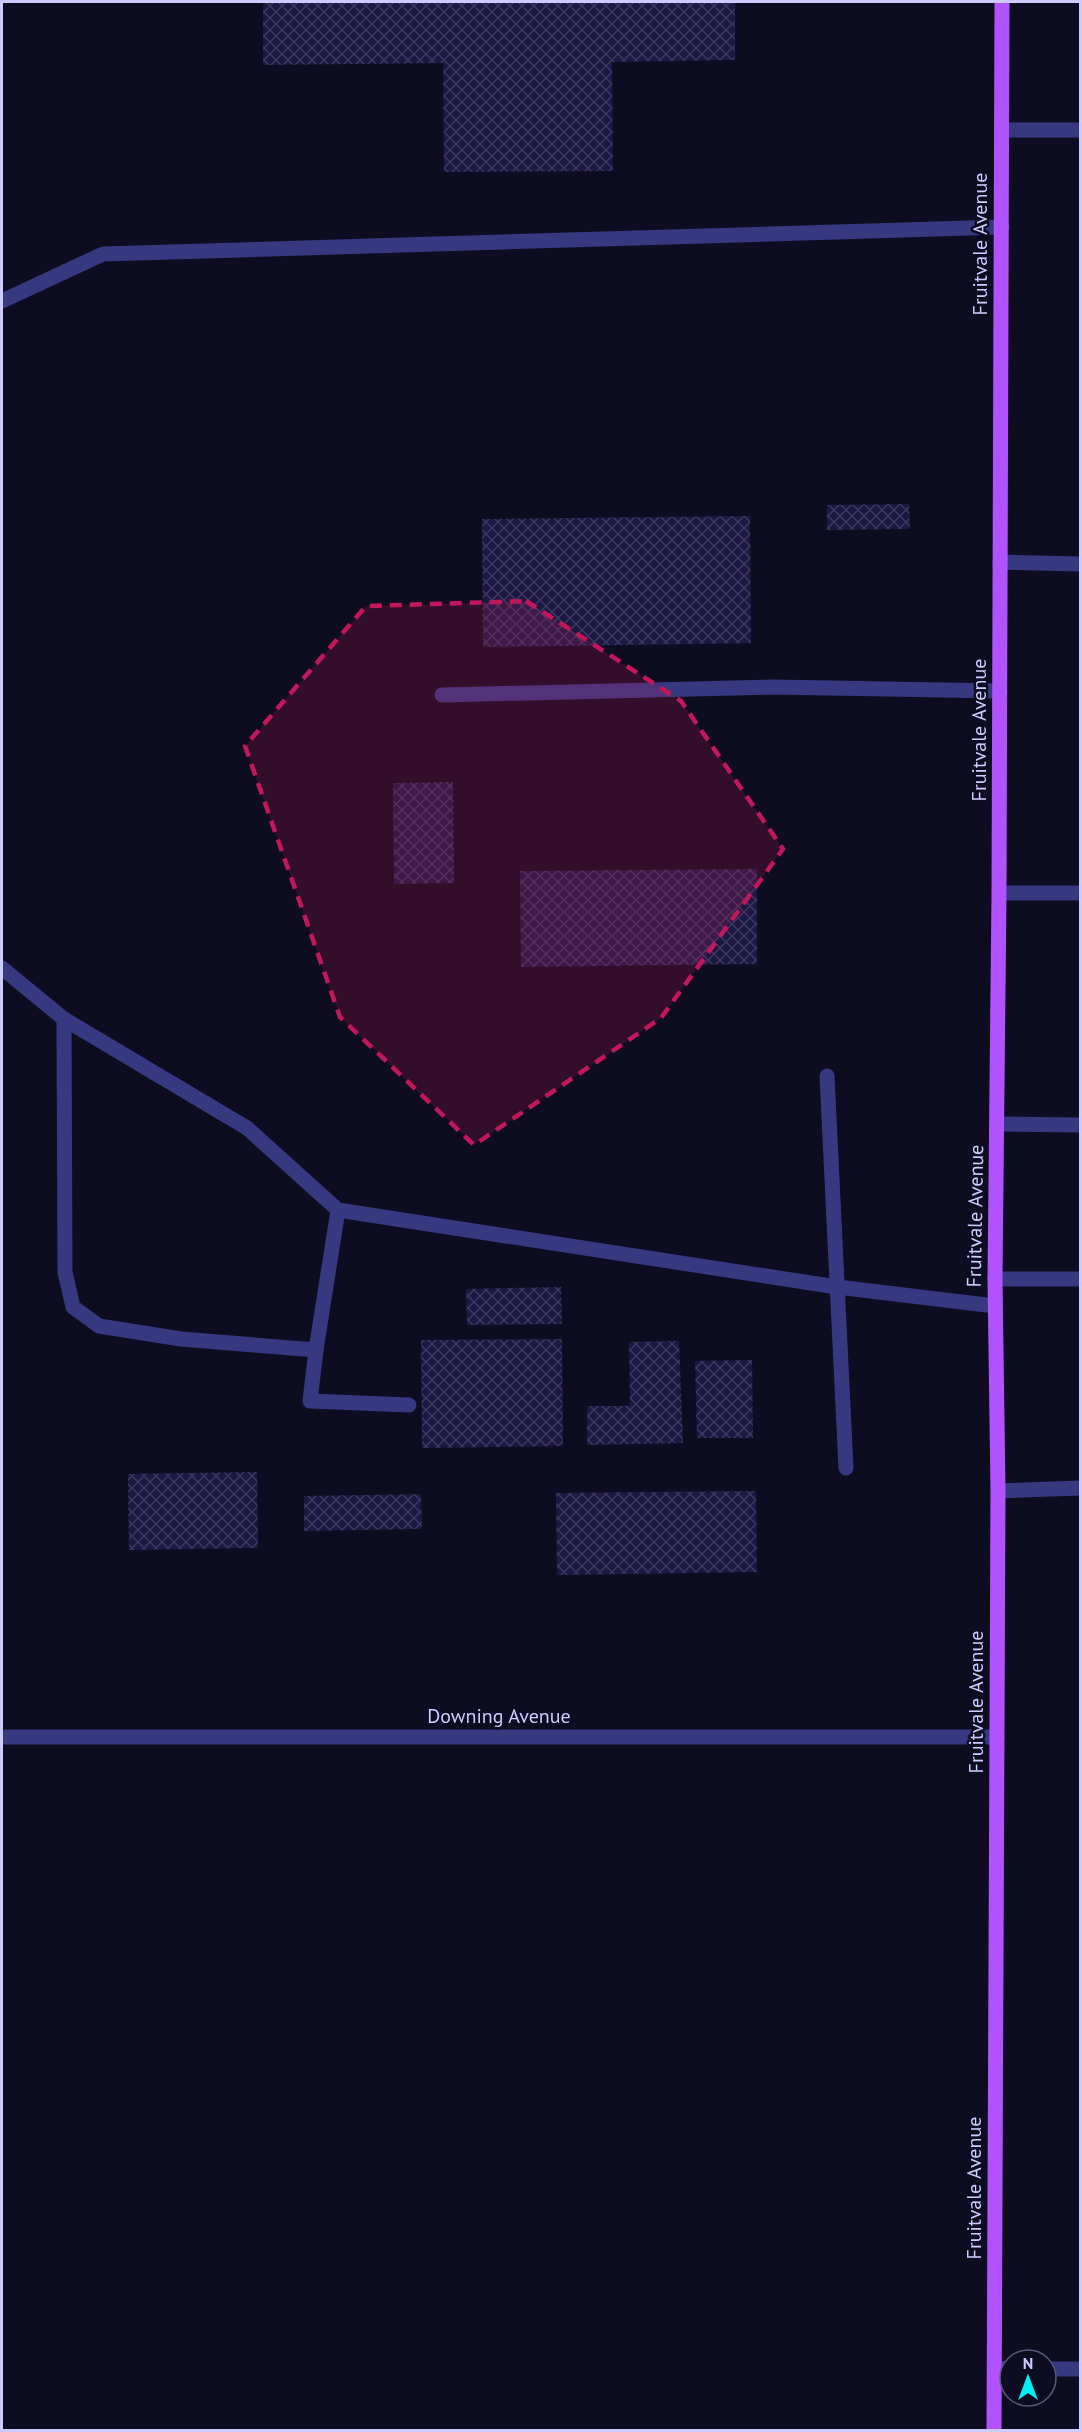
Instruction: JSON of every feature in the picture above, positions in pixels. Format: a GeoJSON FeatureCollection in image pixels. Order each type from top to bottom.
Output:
{"type":"FeatureCollection","features":[{"type":"Feature","properties":{"kind":"main road","name":"Fruitvale Avenue"},"geometry":{"type":"LineString","coordinates":[[1002,2],[999,893],[995,1279],[1002,2348]]}},
{"type":"Feature","properties":{"kind":"main road","name":"Fruitvale Avenue"},"geometry":{"type":"LineString","coordinates":[[994,2430],[998,2399]]}},
{"type":"Feature","properties":{"kind":"street"},"geometry":{"type":"LineString","coordinates":[[1002,130],[1080,130]]}},
{"type":"Feature","properties":{"kind":"street"},"geometry":{"type":"LineString","coordinates":[[2,301],[103,254],[1002,227]]}},
{"type":"Feature","properties":{"kind":"street"},"geometry":{"type":"LineString","coordinates":[[1000,562],[1080,564]]}},
{"type":"Feature","properties":{"kind":"street"},"geometry":{"type":"LineString","coordinates":[[442,695],[773,687],[1000,691]]}},
{"type":"Feature","properties":{"kind":"street"},"geometry":{"type":"LineString","coordinates":[[999,893],[1080,893]]}},
{"type":"Feature","properties":{"kind":"street"},"geometry":{"type":"LineString","coordinates":[[2,968],[64,1019],[248,1128],[338,1210],[837,1287],[995,1306]]}},
{"type":"Feature","properties":{"kind":"street"},"geometry":{"type":"LineString","coordinates":[[64,1019],[65,1272],[73,1307],[99,1326],[181,1340],[316,1350]]}},
{"type":"Feature","properties":{"kind":"street"},"geometry":{"type":"LineString","coordinates":[[827,1076],[846,1468]]}},
{"type":"Feature","properties":{"kind":"street"},"geometry":{"type":"LineString","coordinates":[[997,1124],[1080,1125]]}},
{"type":"Feature","properties":{"kind":"street"},"geometry":{"type":"LineString","coordinates":[[338,1210],[310,1401],[409,1405]]}},
{"type":"Feature","properties":{"kind":"street"},"geometry":{"type":"LineString","coordinates":[[995,1279],[1080,1279]]}},
{"type":"Feature","properties":{"kind":"street"},"geometry":{"type":"LineString","coordinates":[[998,1491],[1080,1488]]}},
{"type":"Feature","properties":{"kind":"street","name":"Downing Avenue"},"geometry":{"type":"LineString","coordinates":[[2,1737],[997,1737]]}},
{"type":"Feature","properties":{"kind":"street"},"geometry":{"type":"LineString","coordinates":[[1058,2369],[1080,2369]]}},
{"type":"Feature","properties":{"kind":"highlighted area"},"geometry":{"type":"Polygon","coordinates":[[[526,601],[681,701],[783,849],[661,1018],[474,1145],[340,1017],[245,746],[366,606],[526,601]]]}},
{"type":"Feature","properties":{"kind":"building"},"geometry":{"type":"Polygon","coordinates":[[[263,2],[735,2],[735,60],[612,62],[613,171],[444,172],[443,63],[263,65],[263,2]]]}},
{"type":"Feature","properties":{"kind":"building"},"geometry":{"type":"Polygon","coordinates":[[[909,504],[910,529],[827,530],[827,505],[909,504]]]}},
{"type":"Feature","properties":{"kind":"building"},"geometry":{"type":"Polygon","coordinates":[[[750,516],[751,643],[483,647],[482,519],[750,516]]]}},
{"type":"Feature","properties":{"kind":"building"},"geometry":{"type":"Polygon","coordinates":[[[453,782],[454,883],[394,884],[393,783],[453,782]]]}},
{"type":"Feature","properties":{"kind":"building"},"geometry":{"type":"Polygon","coordinates":[[[757,869],[757,964],[521,967],[520,871],[757,869]]]}},
{"type":"Feature","properties":{"kind":"building"},"geometry":{"type":"Polygon","coordinates":[[[561,1287],[562,1324],[467,1325],[466,1289],[561,1287]]]}},
{"type":"Feature","properties":{"kind":"building"},"geometry":{"type":"Polygon","coordinates":[[[562,1339],[563,1446],[422,1448],[421,1340],[562,1339]]]}},
{"type":"Feature","properties":{"kind":"building"},"geometry":{"type":"Polygon","coordinates":[[[679,1341],[683,1443],[587,1445],[587,1406],[630,1406],[629,1342],[679,1341]]]}},
{"type":"Feature","properties":{"kind":"building"},"geometry":{"type":"Polygon","coordinates":[[[752,1360],[753,1438],[697,1438],[695,1361],[752,1360]]]}},
{"type":"Feature","properties":{"kind":"building"},"geometry":{"type":"Polygon","coordinates":[[[257,1472],[258,1548],[129,1550],[128,1474],[257,1472]]]}},
{"type":"Feature","properties":{"kind":"building"},"geometry":{"type":"Polygon","coordinates":[[[756,1491],[757,1572],[557,1575],[556,1493],[756,1491]]]}},
{"type":"Feature","properties":{"kind":"building"},"geometry":{"type":"Polygon","coordinates":[[[421,1494],[422,1529],[304,1531],[304,1496],[421,1494]]]}}]}
